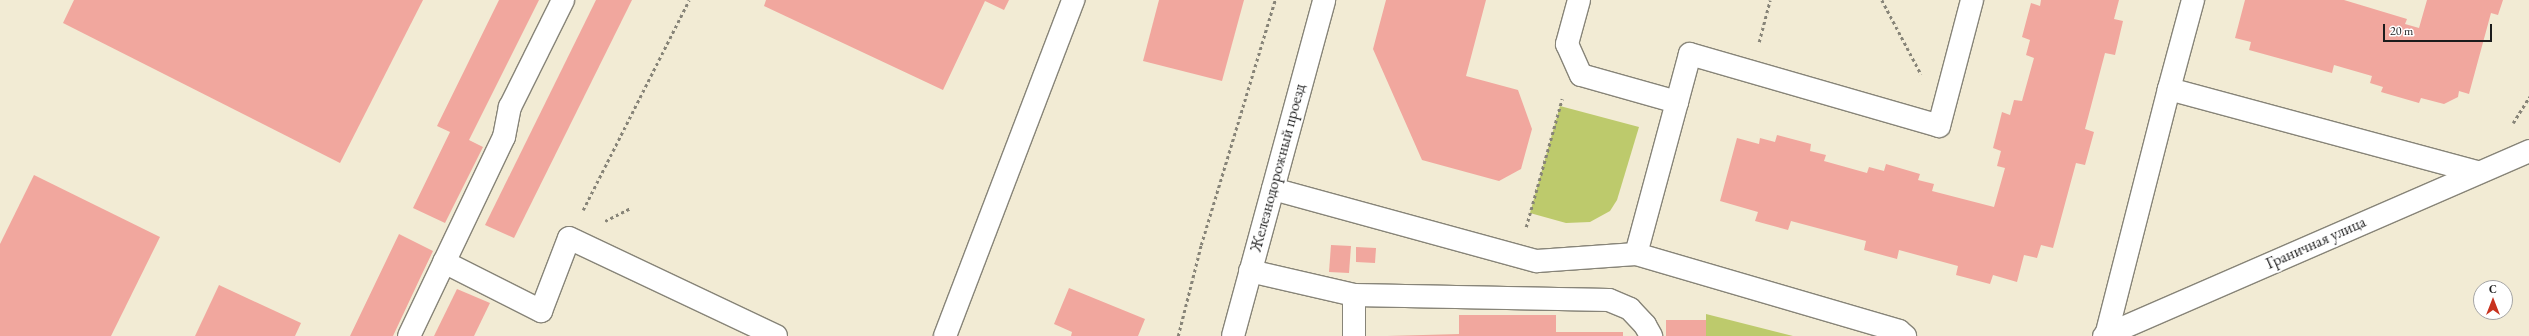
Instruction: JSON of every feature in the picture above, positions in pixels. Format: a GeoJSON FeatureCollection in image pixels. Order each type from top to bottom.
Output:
{"type":"FeatureCollection","features":[{"type":"Feature","properties":{"kind":"street"},"geometry":{"type":"LineString","coordinates":[[409,336],[504,137],[510,108],[563,0]]}},
{"type":"Feature","properties":{"kind":"street"},"geometry":{"type":"LineString","coordinates":[[946,336],[1073,0]]}},
{"type":"Feature","properties":{"kind":"street","name":"Железнодорожный проезд"},"geometry":{"type":"LineString","coordinates":[[1233,336],[1324,0]]}},
{"type":"Feature","properties":{"kind":"street"},"geometry":{"type":"LineString","coordinates":[[1579,0],[1567,44],[1581,75],[1677,102]]}},
{"type":"Feature","properties":{"kind":"street"},"geometry":{"type":"LineString","coordinates":[[1636,254],[1690,54],[1939,126],[1972,0]]}},
{"type":"Feature","properties":{"kind":"street"},"geometry":{"type":"LineString","coordinates":[[2105,336],[2193,0]]}},
{"type":"Feature","properties":{"kind":"street"},"geometry":{"type":"LineString","coordinates":[[2169,89],[2476,172]]}},
{"type":"Feature","properties":{"kind":"street","name":"Граничная улица"},"geometry":{"type":"LineString","coordinates":[[2105,336],[2476,172],[2529,151]]}},
{"type":"Feature","properties":{"kind":"street"},"geometry":{"type":"LineString","coordinates":[[1272,189],[1537,261],[1636,254],[1899,331],[1905,336]]}},
{"type":"Feature","properties":{"kind":"street"},"geometry":{"type":"LineString","coordinates":[[444,262],[541,311],[569,238],[776,336]]}},
{"type":"Feature","properties":{"kind":"street"},"geometry":{"type":"LineString","coordinates":[[1250,271],[1354,296],[1609,300],[1630,309],[1645,325],[1650,336]]}},
{"type":"Feature","properties":{"kind":"street"},"geometry":{"type":"LineString","coordinates":[[1354,296],[1354,336]]}},
{"type":"Feature","properties":{"kind":"path"},"geometry":{"type":"LineString","coordinates":[[569,238],[689,0]]}},
{"type":"Feature","properties":{"kind":"path"},"geometry":{"type":"LineString","coordinates":[[1178,336],[1201,244],[1275,0]]}},
{"type":"Feature","properties":{"kind":"path"},"geometry":{"type":"LineString","coordinates":[[1750,72],[1770,0]]}},
{"type":"Feature","properties":{"kind":"path"},"geometry":{"type":"LineString","coordinates":[[1882,0],[1942,114]]}},
{"type":"Feature","properties":{"kind":"path"},"geometry":{"type":"LineString","coordinates":[[1518,256],[1573,58]]}},
{"type":"Feature","properties":{"kind":"path"},"geometry":{"type":"LineString","coordinates":[[569,238],[631,208]]}},
{"type":"Feature","properties":{"kind":"green space"},"geometry":{"type":"Polygon","coordinates":[[[1560,106],[1639,127],[1617,200],[1610,211],[1590,222],[1566,223],[1530,213],[1560,106]]]}},
{"type":"Feature","properties":{"kind":"green space"},"geometry":{"type":"Polygon","coordinates":[[[1706,314],[1793,336],[1706,336],[1706,314]]]}},
{"type":"Feature","properties":{"kind":"building"},"geometry":{"type":"Polygon","coordinates":[[[74,0],[423,0],[340,163],[63,23],[74,0]]]}},
{"type":"Feature","properties":{"kind":"building"},"geometry":{"type":"Polygon","coordinates":[[[499,0],[539,0],[469,140],[483,147],[445,223],[413,208],[450,132],[437,126],[499,0]]]}},
{"type":"Feature","properties":{"kind":"building"},"geometry":{"type":"Polygon","coordinates":[[[596,0],[632,0],[514,238],[485,225],[596,0]]]}},
{"type":"Feature","properties":{"kind":"building"},"geometry":{"type":"Polygon","coordinates":[[[766,0],[1009,0],[1004,10],[985,1],[943,90],[764,6],[766,0]]]}},
{"type":"Feature","properties":{"kind":"building"},"geometry":{"type":"Polygon","coordinates":[[[1159,0],[1244,0],[1222,81],[1143,61],[1159,0]]]}},
{"type":"Feature","properties":{"kind":"building"},"geometry":{"type":"Polygon","coordinates":[[[1386,0],[1486,0],[1466,76],[1518,90],[1532,129],[1521,169],[1499,181],[1422,160],[1373,49],[1386,0]]]}},
{"type":"Feature","properties":{"kind":"building"},"geometry":{"type":"Polygon","coordinates":[[[2041,0],[2119,0],[2114,19],[2123,21],[2115,55],[2105,53],[2085,129],[2094,132],[2085,165],[2076,163],[2053,248],[2041,245],[2037,258],[2024,255],[2017,282],[1993,275],[1990,284],[1956,275],[1958,266],[1899,250],[1897,259],[1864,250],[1866,241],[1791,221],[1788,230],[1755,221],[1758,212],[1720,201],[1737,138],[1759,144],[1760,138],[1775,142],[1777,135],[1811,144],[1810,151],[1826,155],[1824,161],[1867,173],[1869,167],[1884,171],[1886,164],[1920,174],[1918,180],[1934,184],[1932,191],[1994,207],[2005,168],[1997,166],[2001,151],[1993,148],[2002,112],[2010,115],[2014,100],[2022,101],[2034,58],[2026,55],[2030,40],[2022,37],[2031,3],[2040,6],[2041,0]]]}},
{"type":"Feature","properties":{"kind":"building"},"geometry":{"type":"Polygon","coordinates":[[[2245,0],[2344,0],[2407,19],[2405,24],[2419,28],[2427,0],[2503,0],[2498,15],[2491,13],[2469,94],[2459,91],[2458,97],[2444,104],[2421,98],[2419,103],[2381,92],[2383,87],[2370,83],[2372,76],[2334,65],[2332,73],[2249,50],[2251,42],[2235,38],[2245,0]]]}},
{"type":"Feature","properties":{"kind":"building"},"geometry":{"type":"Polygon","coordinates":[[[34,175],[160,237],[111,336],[0,336],[0,244],[34,175]]]}},
{"type":"Feature","properties":{"kind":"building"},"geometry":{"type":"Polygon","coordinates":[[[399,234],[433,251],[393,336],[350,336],[399,234]]]}},
{"type":"Feature","properties":{"kind":"building"},"geometry":{"type":"Polygon","coordinates":[[[1331,245],[1351,246],[1349,273],[1329,272],[1331,245]]]}},
{"type":"Feature","properties":{"kind":"building"},"geometry":{"type":"Polygon","coordinates":[[[1356,247],[1376,248],[1375,263],[1356,262],[1356,247]]]}},
{"type":"Feature","properties":{"kind":"building"},"geometry":{"type":"Polygon","coordinates":[[[219,285],[301,323],[295,336],[195,336],[219,285]]]}},
{"type":"Feature","properties":{"kind":"building"},"geometry":{"type":"Polygon","coordinates":[[[1069,288],[1145,319],[1138,336],[1071,336],[1072,332],[1054,324],[1069,288]]]}},
{"type":"Feature","properties":{"kind":"building"},"geometry":{"type":"Polygon","coordinates":[[[457,289],[490,303],[474,336],[434,336],[457,289]]]}},
{"type":"Feature","properties":{"kind":"building"},"geometry":{"type":"Polygon","coordinates":[[[1459,315],[1556,315],[1556,332],[1623,332],[1623,336],[1387,336],[1459,334],[1459,315]]]}},
{"type":"Feature","properties":{"kind":"building"},"geometry":{"type":"Polygon","coordinates":[[[1666,320],[1706,320],[1706,336],[1666,336],[1666,320]]]}}]}
